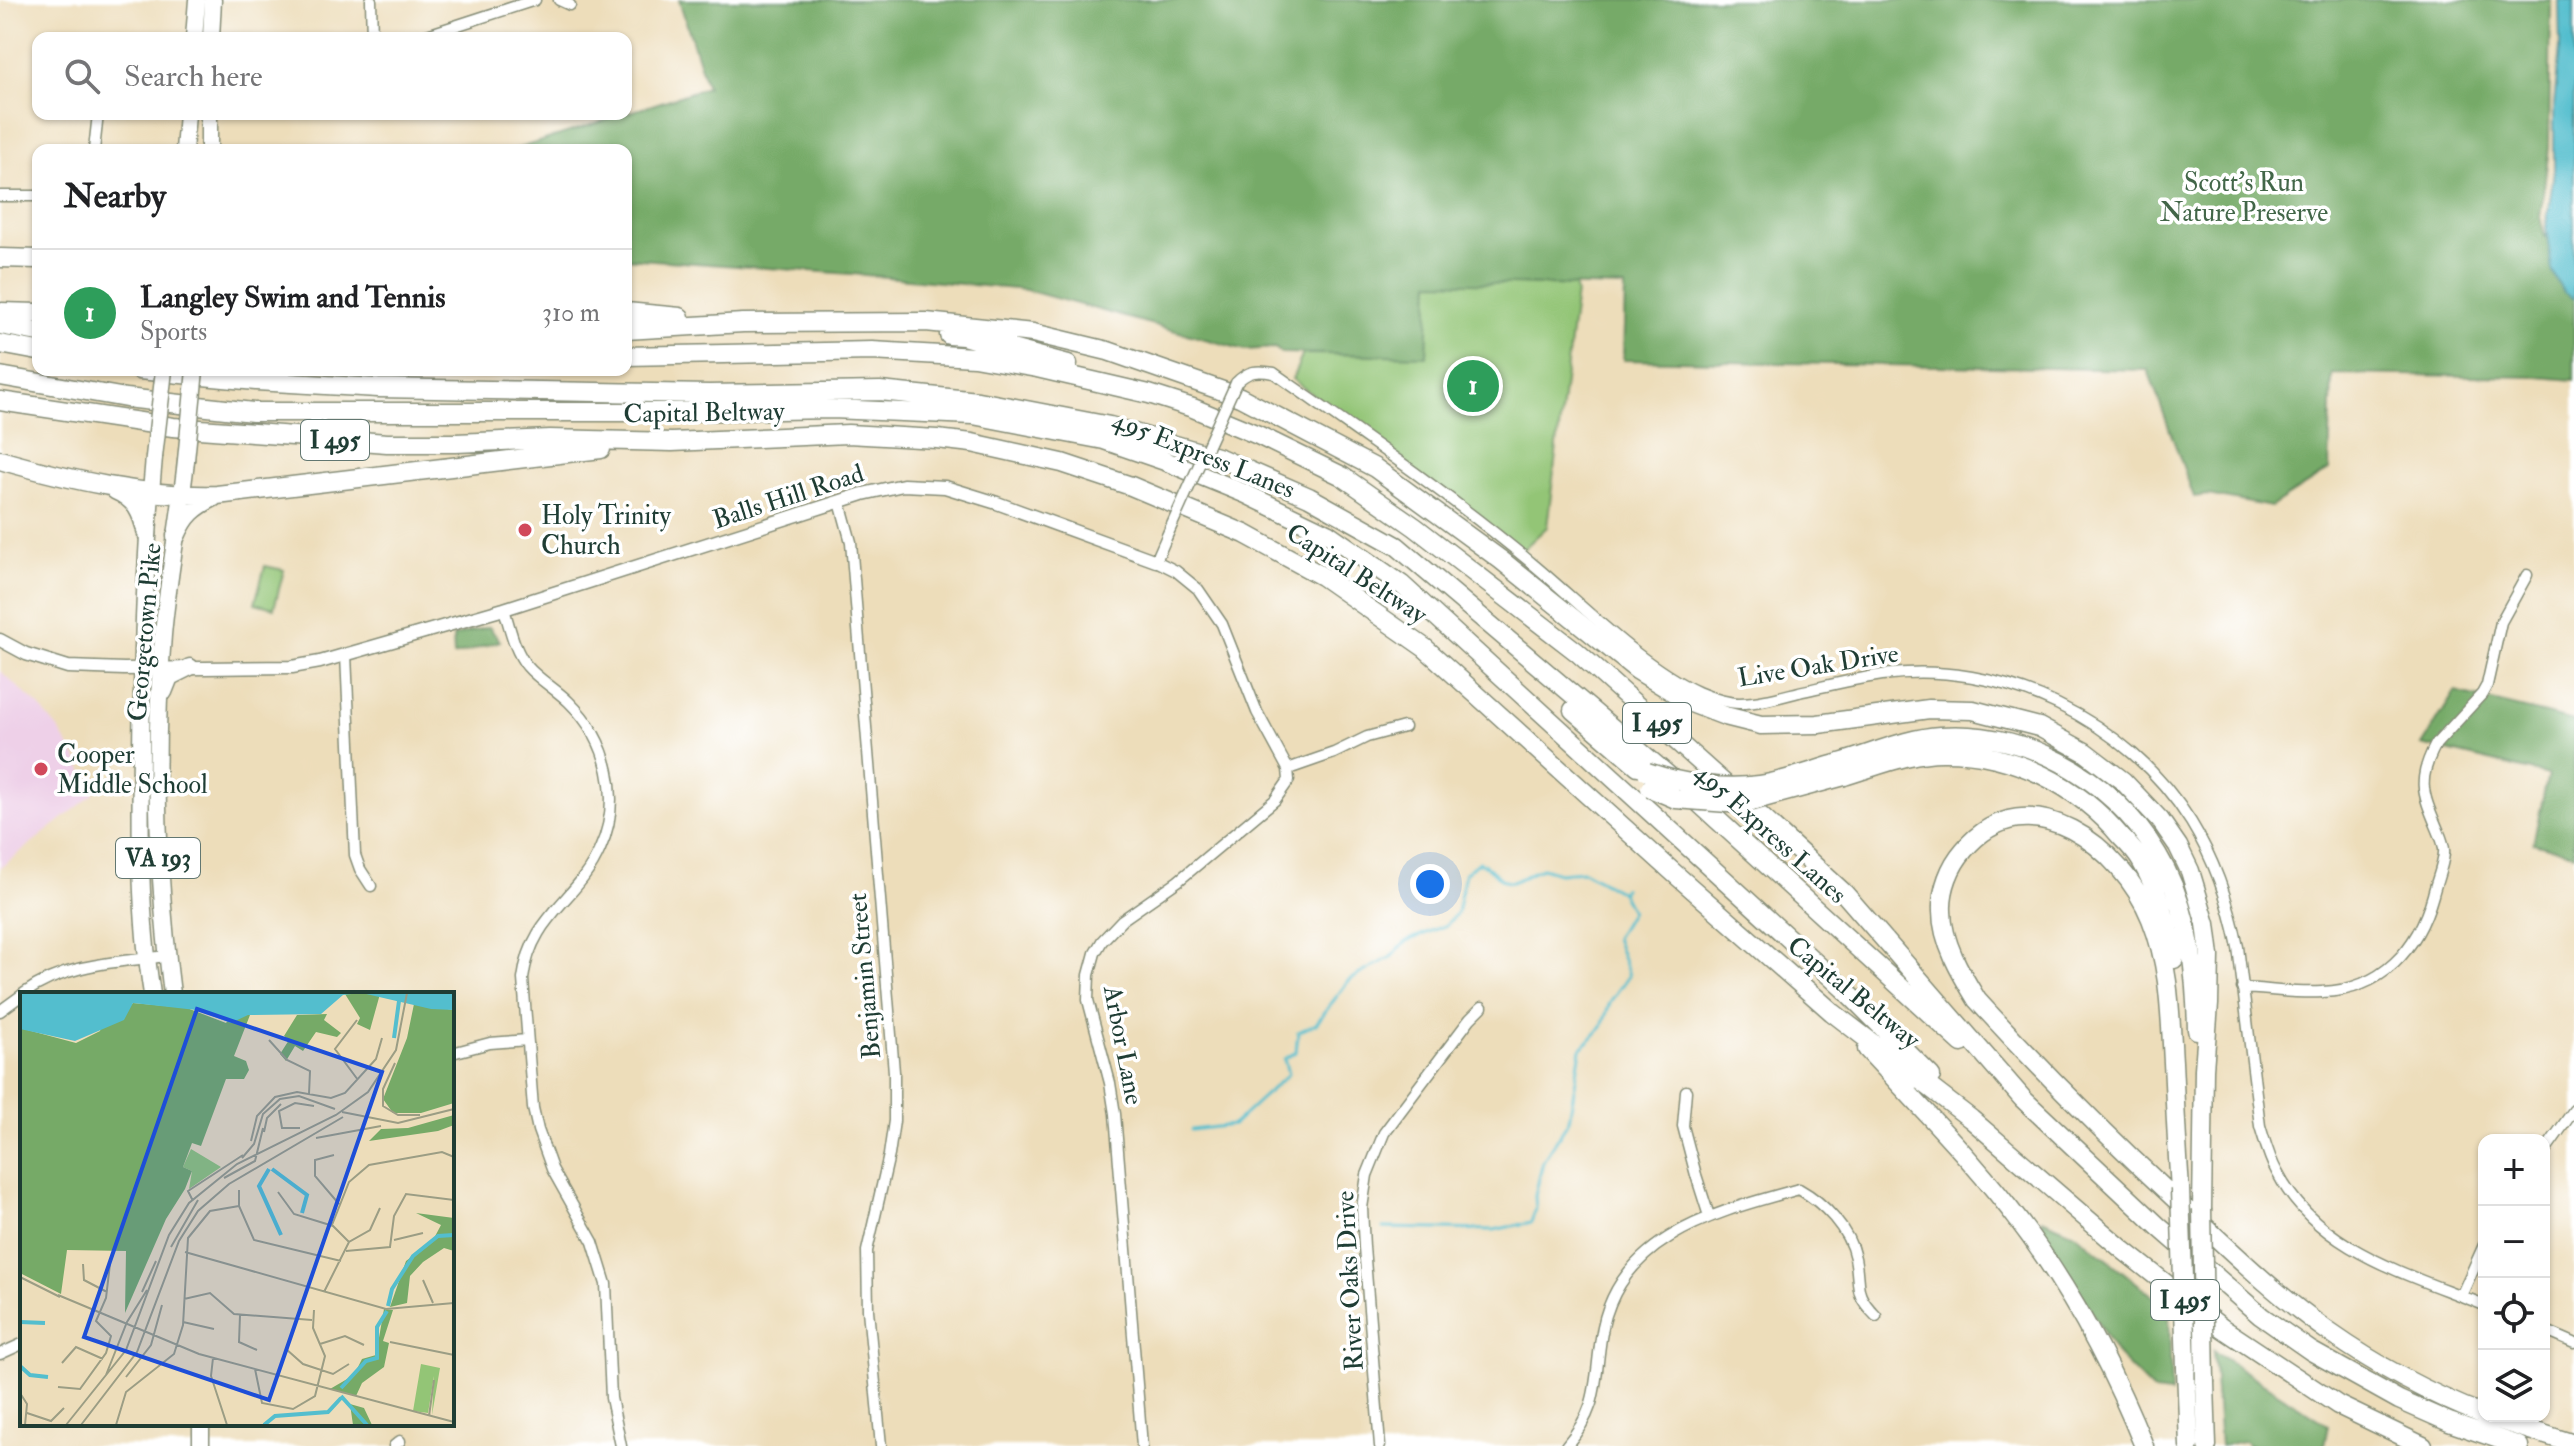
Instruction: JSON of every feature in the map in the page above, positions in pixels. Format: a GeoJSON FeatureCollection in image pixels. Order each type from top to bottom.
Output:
{"type":"FeatureCollection","features":[{"type":"Feature","properties":{"kind":"highway"},"geometry":{"type":"LineString","coordinates":[[0,258],[32,259]]}},
{"type":"Feature","properties":{"kind":"highway"},"geometry":{"type":"LineString","coordinates":[[0,312],[32,313]]}},
{"type":"Feature","properties":{"kind":"highway"},"geometry":{"type":"LineString","coordinates":[[632,313],[743,323]]}},
{"type":"Feature","properties":{"kind":"highway"},"geometry":{"type":"LineString","coordinates":[[632,330],[743,323],[926,322],[1033,333],[1108,351],[1240,397],[1375,468],[1501,560],[1637,670],[1691,703],[1761,725],[1804,725],[1929,709],[1973,710],[2039,727],[2085,752],[2123,781],[2160,820],[2190,871],[2206,924],[2210,956],[2204,1069],[2202,1209]]}},
{"type":"Feature","properties":{"kind":"highway"},"geometry":{"type":"LineString","coordinates":[[830,324],[963,336],[1077,366],[1149,394]]}},
{"type":"Feature","properties":{"kind":"highway"},"geometry":{"type":"LineString","coordinates":[[0,325],[32,331]]}},
{"type":"Feature","properties":{"kind":"highway"},"geometry":{"type":"LineString","coordinates":[[0,344],[32,350]]}},
{"type":"Feature","properties":{"kind":"highway","name":"Capital Beltway"},"geometry":{"type":"LineString","coordinates":[[632,356],[872,351],[974,357],[1149,394],[1193,408],[1258,435],[1342,476],[1415,527],[1577,652],[1844,893],[2023,1099],[2159,1227],[2261,1316],[2311,1351],[2399,1400],[2449,1422],[2519,1446]]}},
{"type":"Feature","properties":{"kind":"highway","name":"495 Express Lanes"},"geometry":{"type":"LineString","coordinates":[[0,376],[126,398],[253,412],[832,409],[973,415],[1104,440],[1165,461],[1246,494],[1327,533],[1402,585],[1843,988],[1971,1119]]}},
{"type":"Feature","properties":{"kind":"highway","name":"495 Express Lanes"},"geometry":{"type":"LineString","coordinates":[[203,376],[378,388],[709,394],[880,391],[978,401],[1110,426],[1220,458],[1309,497],[1397,546],[1676,782],[2023,1099]]}},
{"type":"Feature","properties":{"kind":"highway","name":"Capital Beltway"},"geometry":{"type":"LineString","coordinates":[[0,401],[173,427],[387,443],[550,439],[672,442],[848,434],[899,435],[972,443],[1024,454],[1098,474],[1156,495],[1245,534],[1322,576],[1425,648],[1832,1012],[1971,1119],[2122,1249],[2222,1328],[2338,1405],[2423,1446]]}},
{"type":"Feature","properties":{"kind":"highway"},"geometry":{"type":"LineString","coordinates":[[0,460],[48,474],[183,496],[217,495],[672,442]]}},
{"type":"Feature","properties":{"kind":"highway"},"geometry":{"type":"LineString","coordinates":[[105,485],[127,495],[137,504],[147,534]]}},
{"type":"Feature","properties":{"kind":"highway"},"geometry":{"type":"LineString","coordinates":[[176,536],[189,512],[217,495]]}},
{"type":"Feature","properties":{"kind":"highway"},"geometry":{"type":"LineString","coordinates":[[1397,546],[1648,780],[1739,787],[1943,751],[2017,764],[2062,784],[2105,818],[2140,859],[2160,901],[2171,935],[2177,972],[2180,1189],[2189,1446]]}},
{"type":"Feature","properties":{"kind":"highway"},"geometry":{"type":"LineString","coordinates":[[1402,585],[1485,645],[1601,750],[1676,799],[1741,804],[1937,736],[1971,735],[2004,740],[2038,751],[2077,771],[2111,796],[2138,826],[2166,870],[2183,914],[2192,956],[2196,1007],[2207,1446]]}},
{"type":"Feature","properties":{"kind":"highway"},"geometry":{"type":"LineString","coordinates":[[2180,1189],[2168,972],[2150,916],[2118,866],[2095,843],[2071,827],[2055,821],[2025,818],[1989,829],[1972,841],[1956,860],[1945,885],[1941,912],[1949,945],[1977,1000],[2087,1117],[2280,1294],[2328,1332],[2369,1358],[2412,1383],[2478,1413]]}},
{"type":"Feature","properties":{"kind":"highway"},"geometry":{"type":"LineString","coordinates":[[1832,1012],[1981,1173],[2034,1243],[2085,1324],[2144,1446]]}},
{"type":"Feature","properties":{"kind":"highway"},"geometry":{"type":"LineString","coordinates":[[2504,1422],[2574,1444]]}},
{"type":"Feature","properties":{"kind":"main road"},"geometry":{"type":"LineString","coordinates":[[211,32],[213,0]]}},
{"type":"Feature","properties":{"kind":"main road"},"geometry":{"type":"LineString","coordinates":[[195,32],[197,5]]}},
{"type":"Feature","properties":{"kind":"main road"},"geometry":{"type":"LineString","coordinates":[[184,144],[186,120]]}},
{"type":"Feature","properties":{"kind":"main road"},"geometry":{"type":"LineString","coordinates":[[209,120],[209,144]]}},
{"type":"Feature","properties":{"kind":"main road","name":"Georgetown Pike"},"geometry":{"type":"LineString","coordinates":[[152,992],[141,890],[141,669],[147,534],[163,376]]}},
{"type":"Feature","properties":{"kind":"main road","name":"Georgetown Pike"},"geometry":{"type":"LineString","coordinates":[[172,992],[158,849],[161,668],[194,376]]}},
{"type":"Feature","properties":{"kind":"main road"},"geometry":{"type":"LineString","coordinates":[[160,709],[168,680],[173,674],[190,667]]}},
{"type":"Feature","properties":{"kind":"street"},"geometry":{"type":"LineString","coordinates":[[371,0],[372,32]]}},
{"type":"Feature","properties":{"kind":"street"},"geometry":{"type":"LineString","coordinates":[[436,32],[535,0]]}},
{"type":"Feature","properties":{"kind":"street"},"geometry":{"type":"LineString","coordinates":[[559,0],[570,5]]}},
{"type":"Feature","properties":{"kind":"street"},"geometry":{"type":"LineString","coordinates":[[95,144],[97,120]]}},
{"type":"Feature","properties":{"kind":"street"},"geometry":{"type":"LineString","coordinates":[[0,196],[32,196]]}},
{"type":"Feature","properties":{"kind":"street","name":"Live Oak Drive"},"geometry":{"type":"LineString","coordinates":[[1156,561],[1236,383],[1242,376],[1257,370],[1274,373],[1415,473],[1534,565],[1666,675],[1698,692],[1739,703],[1769,700],[1881,676],[1942,673],[2015,688],[2042,697],[2091,722],[2160,780],[2189,819],[2215,868],[2230,910],[2238,947],[2260,1126],[2273,1163],[2288,1191],[2312,1219],[2350,1247],[2478,1303]]}},
{"type":"Feature","properties":{"kind":"street","name":"Balls Hill Road"},"geometry":{"type":"LineString","coordinates":[[0,640],[26,654],[68,667],[292,667],[346,655],[504,609],[840,502],[903,485],[945,487],[1156,561],[1176,571],[1198,589],[1222,624],[1257,712],[1288,769]]}},
{"type":"Feature","properties":{"kind":"street","name":"Benjamin Street"},"geometry":{"type":"LineString","coordinates":[[840,502],[851,542],[894,1072],[892,1132],[867,1251],[868,1310],[881,1446]]}},
{"type":"Feature","properties":{"kind":"street"},"geometry":{"type":"LineString","coordinates":[[2242,988],[2317,993],[2346,989],[2380,974],[2412,943],[2426,919],[2445,852],[2422,788],[2431,752],[2487,685],[2501,622],[2527,575]]}},
{"type":"Feature","properties":{"kind":"street"},"geometry":{"type":"LineString","coordinates":[[504,609],[518,652],[526,665],[566,699],[590,726],[605,759],[611,795],[607,831],[593,864],[547,919],[530,947],[523,979],[533,1108],[544,1150],[593,1242],[606,1284],[611,1398],[621,1446]]}},
{"type":"Feature","properties":{"kind":"street"},"geometry":{"type":"LineString","coordinates":[[346,655],[355,855],[371,886]]}},
{"type":"Feature","properties":{"kind":"street"},"geometry":{"type":"LineString","coordinates":[[1288,769],[1334,753],[1367,737],[1404,727]]}},
{"type":"Feature","properties":{"kind":"street","name":"Arbor Lane"},"geometry":{"type":"LineString","coordinates":[[1142,1446],[1115,1114],[1105,1060],[1088,1000],[1092,959],[1102,941],[1122,920],[1178,881],[1275,800],[1289,780],[1288,769]]}},
{"type":"Feature","properties":{"kind":"street"},"geometry":{"type":"LineString","coordinates":[[26,992],[70,970],[167,956]]}},
{"type":"Feature","properties":{"kind":"street"},"geometry":{"type":"LineString","coordinates":[[0,1011],[20,996]]}},
{"type":"Feature","properties":{"kind":"street","name":"River Oaks Drive"},"geometry":{"type":"LineString","coordinates":[[1380,1446],[1362,1208],[1367,1175],[1384,1133],[1482,1007]]}},
{"type":"Feature","properties":{"kind":"street"},"geometry":{"type":"LineString","coordinates":[[454,1052],[490,1043],[527,1040]]}},
{"type":"Feature","properties":{"kind":"street"},"geometry":{"type":"LineString","coordinates":[[1686,1091],[1683,1126],[1709,1216]]}},
{"type":"Feature","properties":{"kind":"street"},"geometry":{"type":"LineString","coordinates":[[2550,1144],[2574,1110]]}},
{"type":"Feature","properties":{"kind":"street"},"geometry":{"type":"LineString","coordinates":[[1566,1446],[1581,1428],[1594,1398],[1601,1334],[1616,1291],[1648,1251],[1688,1225],[1709,1216],[1799,1189],[1817,1199],[1849,1240],[1855,1256],[1858,1291],[1863,1303],[1876,1316]]}},
{"type":"Feature","properties":{"kind":"street"},"geometry":{"type":"LineString","coordinates":[[2461,1296],[2478,1258]]}},
{"type":"Feature","properties":{"kind":"street"},"geometry":{"type":"LineString","coordinates":[[2550,1333],[2574,1343]]}},
{"type":"Feature","properties":{"kind":"street"},"geometry":{"type":"LineString","coordinates":[[0,1354],[20,1345]]}},
{"type":"Feature","properties":{"kind":"shaded area","name":"Cooper Middle School"},"geometry":{"type":"Polygon","coordinates":[[[0,671],[39,706],[59,730],[94,794],[0,868],[0,671]]]}},
{"type":"Feature","properties":{"kind":"green space","name":"Scott's Run Nature Preserve"},"geometry":{"type":"Polygon","coordinates":[[[679,0],[2551,0],[2549,148],[2540,218],[2545,237],[2567,237],[2574,270],[2574,380],[2332,374],[2329,470],[2271,507],[2208,495],[2194,497],[2148,370],[1623,360],[1625,287],[1430,282],[1427,356],[1281,353],[1275,348],[1245,350],[1026,290],[632,258],[632,144],[532,144],[606,120],[632,120],[632,111],[707,87],[679,0]]]}},
{"type":"Feature","properties":{"kind":"green space"},"geometry":{"type":"Polygon","coordinates":[[[1429,282],[1574,286],[1576,292],[1547,527],[1519,553],[1292,379],[1303,354],[1427,355],[1429,282]]]}},
{"type":"Feature","properties":{"kind":"green space"},"geometry":{"type":"Polygon","coordinates":[[[265,566],[284,570],[274,608],[255,603],[265,566]]]}},
{"type":"Feature","properties":{"kind":"green space"},"geometry":{"type":"Polygon","coordinates":[[[489,627],[500,641],[454,656],[453,636],[489,627]]]}},
{"type":"Feature","properties":{"kind":"green space"},"geometry":{"type":"Polygon","coordinates":[[[2455,692],[2574,721],[2574,854],[2533,843],[2548,775],[2422,745],[2455,692]]]}},
{"type":"Feature","properties":{"kind":"green space"},"geometry":{"type":"Polygon","coordinates":[[[2042,1219],[2075,1233],[2169,1309],[2171,1394],[2154,1392],[2118,1356],[2045,1234],[2042,1219]]]}},
{"type":"Feature","properties":{"kind":"green space"},"geometry":{"type":"Polygon","coordinates":[[[2213,1351],[2328,1425],[2324,1446],[2248,1446],[2245,1441],[2220,1446],[2213,1351]]]}},
{"type":"Feature","properties":{"kind":"water"},"geometry":{"type":"Polygon","coordinates":[[[2559,0],[2574,0],[2574,299],[2564,293],[2552,271],[2546,227],[2554,171],[2554,104],[2560,48],[2559,0]]]}},
{"type":"Feature","properties":{"kind":"water"},"geometry":{"type":"Polygon","coordinates":[[[1451,370],[1496,373],[1494,403],[1449,398],[1451,370]]]}},
{"type":"Feature","properties":{"kind":"waterway"},"geometry":{"type":"LineString","coordinates":[[1191,1130],[1233,1125],[1288,1074],[1284,1059],[1296,1052],[1298,1032],[1316,1024],[1349,980],[1391,957],[1407,941],[1446,925],[1457,913],[1465,873],[1479,862],[1507,882],[1542,868],[1559,873],[1583,871],[1621,892],[1624,888]]}},
{"type":"Feature","properties":{"kind":"waterway"},"geometry":{"type":"LineString","coordinates":[[1383,1228],[1494,1230],[1531,1222],[1543,1161],[1569,1120],[1581,1049],[1602,1027],[1610,1002],[1629,975],[1615,938],[1631,911],[1621,892]]}},
{"type":"Feature","properties":{"kind":"place","name":"Langley Swim and Tennis"},"geometry":{"type":"Point","coordinates":[1473,386]}},
{"type":"Feature","properties":{"kind":"place","name":"Holy Trinity Church"},"geometry":{"type":"Point","coordinates":[525,530]}},
{"type":"Feature","properties":{"kind":"place","name":"Cooper Middle School"},"geometry":{"type":"Point","coordinates":[41,769]}}]}
